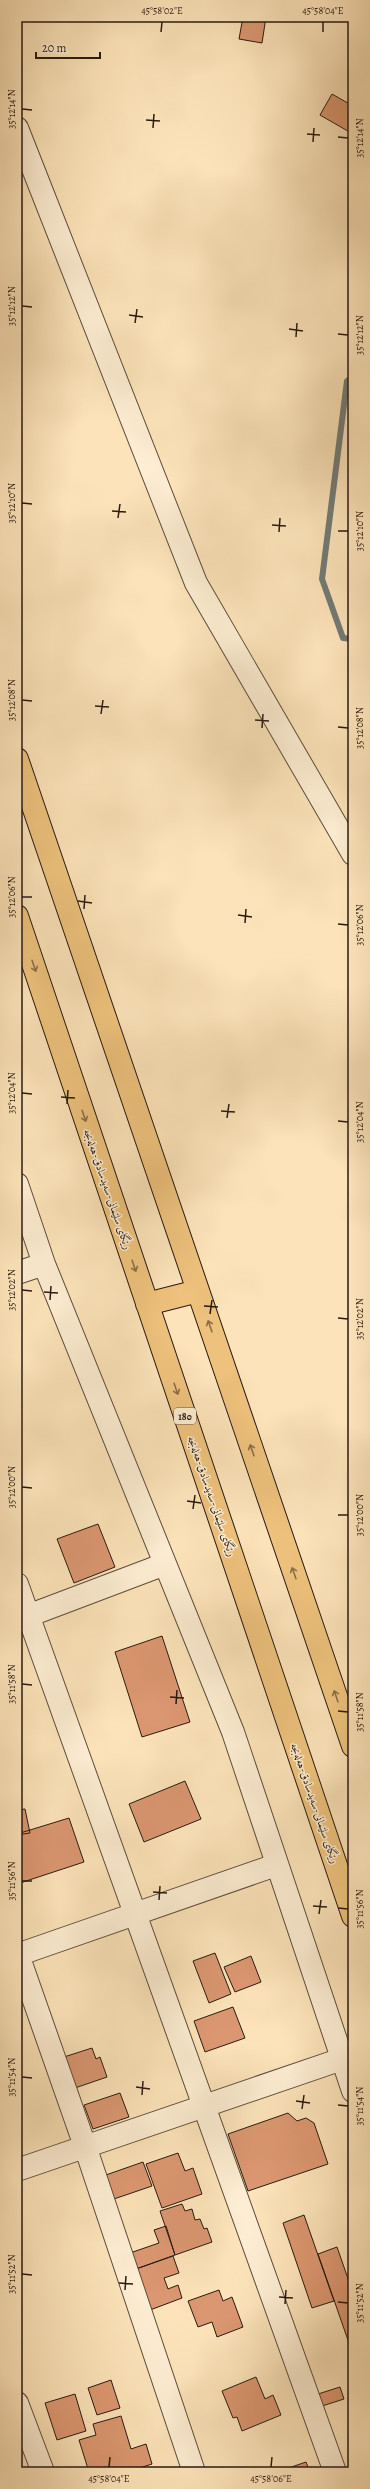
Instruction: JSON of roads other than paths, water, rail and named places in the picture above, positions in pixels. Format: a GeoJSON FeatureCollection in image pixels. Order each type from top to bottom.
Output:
{"type":"FeatureCollection","features":[{"type":"Feature","properties":{"kind":"highway"},"geometry":{"type":"LineString","coordinates":[[17,759],[353,1746]]}},
{"type":"Feature","properties":{"kind":"highway","name":"رێگای سلێمانی-سەیدسادق-هەلەبجە"},"geometry":{"type":"LineString","coordinates":[[17,916],[21,939],[147,1304],[353,1916]]}},
{"type":"Feature","properties":{"kind":"highway"},"geometry":{"type":"LineString","coordinates":[[147,1304],[198,1291]]}},
{"type":"Feature","properties":{"kind":"street"},"geometry":{"type":"LineString","coordinates":[[17,128],[196,582],[353,854]]}},
{"type":"Feature","properties":{"kind":"street"},"geometry":{"type":"LineString","coordinates":[[17,1184],[44,1264],[233,1732],[276,1865],[353,2091]]}},
{"type":"Feature","properties":{"kind":"street"},"geometry":{"type":"LineString","coordinates":[[17,1273],[44,1264]]}},
{"type":"Feature","properties":{"kind":"street"},"geometry":{"type":"LineString","coordinates":[[23,1618],[165,1564]]}},
{"type":"Feature","properties":{"kind":"street"},"geometry":{"type":"LineString","coordinates":[[17,1584],[23,1618],[135,1914],[335,2472]]}},
{"type":"Feature","properties":{"kind":"street"},"geometry":{"type":"LineString","coordinates":[[194,2472],[85,2146],[17,1954],[276,1865]]}},
{"type":"Feature","properties":{"kind":"street"},"geometry":{"type":"LineString","coordinates":[[17,2170],[342,2060]]}},
{"type":"Feature","properties":{"kind":"street"},"geometry":{"type":"LineString","coordinates":[[17,2403],[43,2472]]}},
{"type":"Feature","properties":{"kind":"waterway"},"geometry":{"type":"LineString","coordinates":[[353,377],[347,381],[322,579],[343,638],[353,639]]}}]}
